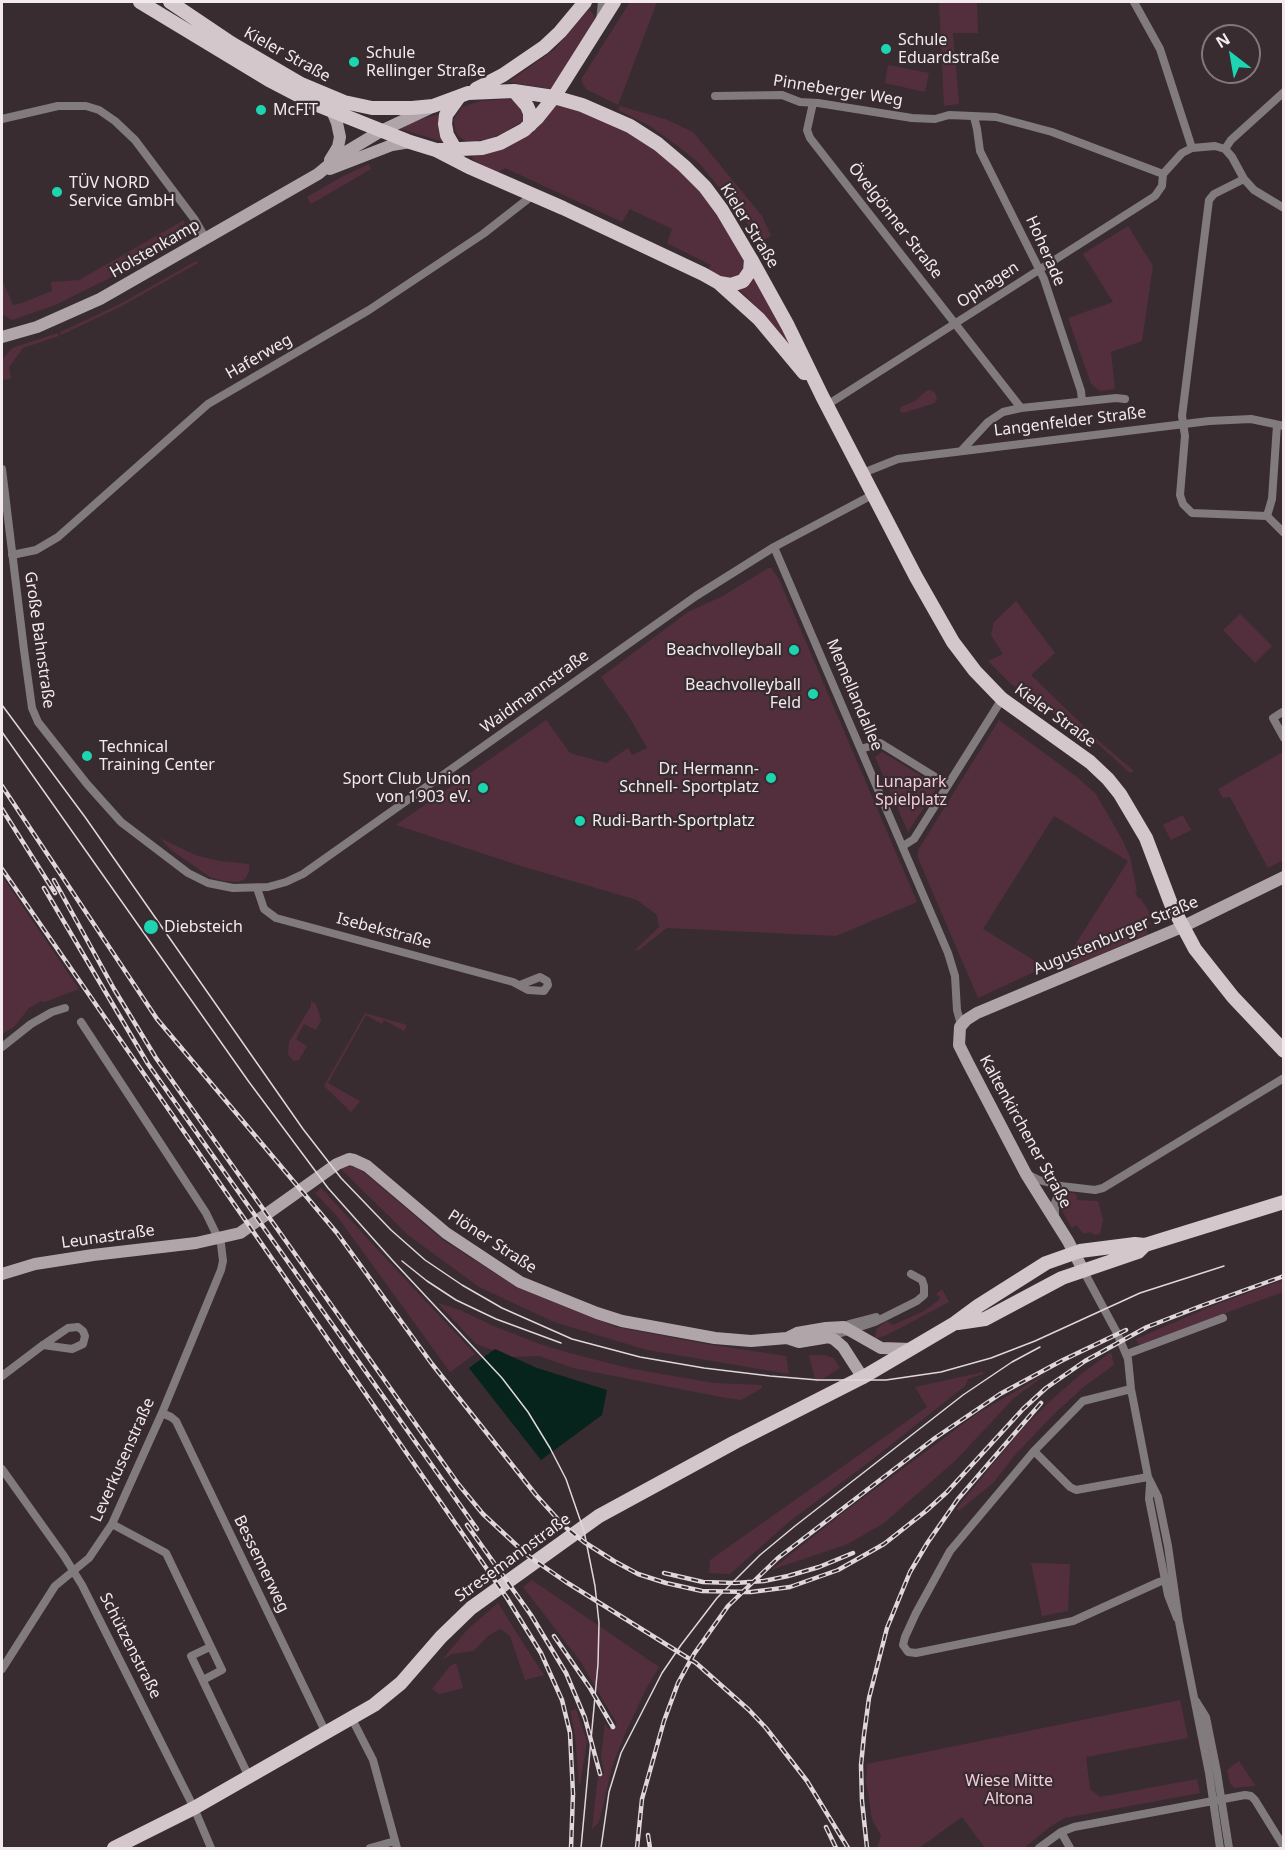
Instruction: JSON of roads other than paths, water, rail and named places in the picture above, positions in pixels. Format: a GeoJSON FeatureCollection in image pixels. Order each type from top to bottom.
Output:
{"type":"FeatureCollection","features":[{"type":"Feature","properties":{"kind":"main road","name":"Kieler Straße"},"geometry":{"type":"LineString","coordinates":[[140,2],[269,80],[332,111],[436,150],[719,283],[759,319],[783,345],[825,400]]}},
{"type":"Feature","properties":{"kind":"main road"},"geometry":{"type":"LineString","coordinates":[[469,167],[447,135],[445,119],[451,105],[464,95],[503,75],[544,47],[585,2]]}},
{"type":"Feature","properties":{"kind":"main road"},"geometry":{"type":"LineString","coordinates":[[436,150],[482,148],[517,135],[530,125],[554,97],[614,2]]}},
{"type":"Feature","properties":{"kind":"main road","name":"Kieler Straße"},"geometry":{"type":"LineString","coordinates":[[178,4],[231,43],[324,95],[356,106],[372,108],[434,106],[464,95],[514,91],[554,97],[615,118],[645,134],[695,176],[714,198],[751,259],[788,326],[919,582],[953,642],[975,671],[1002,699],[1090,762],[1120,794],[1146,838],[1170,904],[1204,962],[1233,997],[1284,1051]]}},
{"type":"Feature","properties":{"kind":"main road"},"geometry":{"type":"LineString","coordinates":[[514,91],[528,106],[530,125]]}},
{"type":"Feature","properties":{"kind":"main road"},"geometry":{"type":"LineString","coordinates":[[719,283],[731,285],[743,281],[750,271],[751,259]]}},
{"type":"Feature","properties":{"kind":"main road","name":"Stresemannstraße"},"geometry":{"type":"LineString","coordinates":[[114,1848],[194,1808],[374,1705],[401,1683],[441,1637],[471,1608],[583,1527],[696,1463],[862,1378],[955,1323],[1046,1263],[1074,1253],[1145,1245],[1284,1202]]}},
{"type":"Feature","properties":{"kind":"main road","name":"Stresemannstraße"},"geometry":{"type":"LineString","coordinates":[[955,1323],[985,1319],[1062,1278],[1138,1252],[1145,1245]]}},
{"type":"Feature","properties":{"kind":"street"},"geometry":{"type":"LineString","coordinates":[[600,24],[602,2]]}},
{"type":"Feature","properties":{"kind":"street"},"geometry":{"type":"LineString","coordinates":[[1134,2],[1164,59],[1191,148]]}},
{"type":"Feature","properties":{"kind":"street"},"geometry":{"type":"LineString","coordinates":[[173,21],[178,4]]}},
{"type":"Feature","properties":{"kind":"street"},"geometry":{"type":"LineString","coordinates":[[1225,149],[1231,140],[1284,92]]}},
{"type":"Feature","properties":{"kind":"street","name":"Pinneberger Weg"},"geometry":{"type":"LineString","coordinates":[[715,96],[782,95],[800,102],[912,118],[935,119],[949,115],[996,117],[1083,143],[1163,174]]}},
{"type":"Feature","properties":{"kind":"street","name":"Övelgönner Straße"},"geometry":{"type":"LineString","coordinates":[[813,103],[807,130],[810,138],[1021,408]]}},
{"type":"Feature","properties":{"kind":"street"},"geometry":{"type":"LineString","coordinates":[[2,119],[58,106],[86,106],[99,110],[116,121],[135,140],[206,239]]}},
{"type":"Feature","properties":{"kind":"street","name":"Holstenkamp"},"geometry":{"type":"LineString","coordinates":[[2,337],[37,327],[100,299],[318,174],[341,156],[381,131],[434,106]]}},
{"type":"Feature","properties":{"kind":"street"},"geometry":{"type":"LineString","coordinates":[[318,174],[338,147],[339,132],[332,111]]}},
{"type":"Feature","properties":{"kind":"street","name":"Hoherade"},"geometry":{"type":"LineString","coordinates":[[974,117],[980,151],[1040,269],[1081,391],[1082,401]]}},
{"type":"Feature","properties":{"kind":"street","name":"Holstenkamp"},"geometry":{"type":"LineString","coordinates":[[318,174],[392,145],[410,142]]}},
{"type":"Feature","properties":{"kind":"street"},"geometry":{"type":"LineString","coordinates":[[1163,174],[1182,153],[1191,148],[1216,146],[1225,149],[1244,179],[1254,189],[1284,208]]}},
{"type":"Feature","properties":{"kind":"street","name":"Ophagen"},"geometry":{"type":"LineString","coordinates":[[825,400],[955,324],[1155,196],[1162,186],[1163,174]]}},
{"type":"Feature","properties":{"kind":"street"},"geometry":{"type":"LineString","coordinates":[[1244,179],[1214,194],[1209,200],[1182,416],[1185,436],[1180,495],[1186,508],[1192,513],[1267,516],[1284,533]]}},
{"type":"Feature","properties":{"kind":"street","name":"Haferweg"},"geometry":{"type":"LineString","coordinates":[[12,555],[36,550],[58,537],[208,404],[388,298],[483,234],[533,195]]}},
{"type":"Feature","properties":{"kind":"street"},"geometry":{"type":"LineString","coordinates":[[962,450],[988,422],[1003,412],[1082,401],[1125,399]]}},
{"type":"Feature","properties":{"kind":"street","name":"Langenfelder Straße"},"geometry":{"type":"LineString","coordinates":[[863,473],[898,459],[1183,424],[1237,418],[1280,425]]}},
{"type":"Feature","properties":{"kind":"street"},"geometry":{"type":"LineString","coordinates":[[1267,516],[1272,499],[1280,425]]}},
{"type":"Feature","properties":{"kind":"street","name":"Große Bahnstraße"},"geometry":{"type":"LineString","coordinates":[[2,469],[32,708],[38,722],[87,784],[121,822],[188,873],[208,883]]}},
{"type":"Feature","properties":{"kind":"street","name":"Waidmannstraße"},"geometry":{"type":"LineString","coordinates":[[208,883],[233,888],[257,888],[286,882],[310,869],[696,596],[774,547],[874,494]]}},
{"type":"Feature","properties":{"kind":"street","name":"Memellandallee"},"geometry":{"type":"LineString","coordinates":[[774,547],[948,953],[955,976],[957,1010],[961,1024]]}},
{"type":"Feature","properties":{"kind":"street"},"geometry":{"type":"LineString","coordinates":[[903,846],[914,839],[1002,699]]}},
{"type":"Feature","properties":{"kind":"street"},"geometry":{"type":"LineString","coordinates":[[1284,711],[1273,718],[1284,738]]}},
{"type":"Feature","properties":{"kind":"street"},"geometry":{"type":"LineString","coordinates":[[861,749],[880,743],[948,785]]}},
{"type":"Feature","properties":{"kind":"street","name":"Augustenburger Straße"},"geometry":{"type":"LineString","coordinates":[[961,1024],[983,1011],[1182,927],[1284,877]]}},
{"type":"Feature","properties":{"kind":"street","name":"Isebekstraße"},"geometry":{"type":"LineString","coordinates":[[257,888],[264,909],[276,918],[520,985]]}},
{"type":"Feature","properties":{"kind":"street"},"geometry":{"type":"LineString","coordinates":[[2,1047],[31,1024],[52,1012],[65,1008]]}},
{"type":"Feature","properties":{"kind":"street"},"geometry":{"type":"LineString","coordinates":[[81,1022],[206,1213],[219,1239]]}},
{"type":"Feature","properties":{"kind":"street","name":"Kaltenkirchener Straße"},"geometry":{"type":"LineString","coordinates":[[961,1024],[958,1038],[961,1049],[1026,1174],[1055,1219],[1083,1270]]}},
{"type":"Feature","properties":{"kind":"street"},"geometry":{"type":"LineString","coordinates":[[1026,1174],[1061,1186],[1095,1190],[1103,1188],[1284,1078]]}},
{"type":"Feature","properties":{"kind":"street","name":"Plöner Straße"},"geometry":{"type":"LineString","coordinates":[[219,1239],[246,1229],[342,1161],[354,1160],[367,1166],[446,1233],[520,1282],[597,1313],[621,1321],[715,1338],[751,1341],[787,1338],[797,1333],[826,1328],[846,1330]]}},
{"type":"Feature","properties":{"kind":"street"},"geometry":{"type":"LineString","coordinates":[[1055,1219],[1055,1203],[1061,1186]]}},
{"type":"Feature","properties":{"kind":"street","name":"Leunastraße"},"geometry":{"type":"LineString","coordinates":[[2,1274],[36,1264],[219,1239]]}},
{"type":"Feature","properties":{"kind":"street","name":"Leverkusenstraße"},"geometry":{"type":"LineString","coordinates":[[2,1669],[55,1586],[96,1551],[112,1524],[162,1413],[221,1270],[223,1253],[219,1239]]}},
{"type":"Feature","properties":{"kind":"street"},"geometry":{"type":"LineString","coordinates":[[1083,1270],[1127,1354],[1131,1389],[1149,1481],[1149,1499],[1169,1579],[1171,1606],[1179,1622],[1196,1701],[1206,1717],[1217,1800],[1220,1848]]}},
{"type":"Feature","properties":{"kind":"street","name":"Plöner Straße"},"geometry":{"type":"LineString","coordinates":[[787,1338],[799,1342],[829,1337],[875,1322],[917,1301],[924,1295],[924,1286],[922,1280],[911,1274]]}},
{"type":"Feature","properties":{"kind":"street","name":"Plöner Straße"},"geometry":{"type":"LineString","coordinates":[[846,1330],[853,1322],[888,1315]]}},
{"type":"Feature","properties":{"kind":"street"},"geometry":{"type":"LineString","coordinates":[[1127,1354],[1223,1317]]}},
{"type":"Feature","properties":{"kind":"street"},"geometry":{"type":"LineString","coordinates":[[870,1343],[869,1331],[875,1322]]}},
{"type":"Feature","properties":{"kind":"street"},"geometry":{"type":"LineString","coordinates":[[843,1347],[846,1330],[881,1348],[911,1349]]}},
{"type":"Feature","properties":{"kind":"street"},"geometry":{"type":"LineString","coordinates":[[829,1337],[843,1347],[862,1378]]}},
{"type":"Feature","properties":{"kind":"street"},"geometry":{"type":"LineString","coordinates":[[2,1376],[43,1345]]}},
{"type":"Feature","properties":{"kind":"street"},"geometry":{"type":"LineString","coordinates":[[1131,1389],[1083,1401],[1034,1451],[950,1551],[904,1637],[903,1645],[908,1652],[916,1653],[1073,1621],[1169,1579]]}},
{"type":"Feature","properties":{"kind":"street","name":"Bessemerweg"},"geometry":{"type":"LineString","coordinates":[[162,1413],[176,1421],[326,1733]]}},
{"type":"Feature","properties":{"kind":"street"},"geometry":{"type":"LineString","coordinates":[[1034,1451],[1070,1487],[1076,1490],[1149,1481]]}},
{"type":"Feature","properties":{"kind":"street","name":"Schützenstraße"},"geometry":{"type":"LineString","coordinates":[[2,1469],[74,1570],[194,1808],[211,1848]]}},
{"type":"Feature","properties":{"kind":"street"},"geometry":{"type":"LineString","coordinates":[[112,1524],[166,1553],[222,1670],[203,1680]]}},
{"type":"Feature","properties":{"kind":"street"},"geometry":{"type":"LineString","coordinates":[[210,1647],[191,1656],[249,1777]]}},
{"type":"Feature","properties":{"kind":"street"},"geometry":{"type":"LineString","coordinates":[[352,1719],[373,1760],[396,1845],[370,1848]]}},
{"type":"Feature","properties":{"kind":"street"},"geometry":{"type":"LineString","coordinates":[[1039,1848],[1061,1832],[1074,1827],[1245,1795],[1251,1796],[1284,1847]]}},
{"type":"Feature","properties":{"kind":"street"},"geometry":{"type":"LineString","coordinates":[[1217,1800],[1229,1848]]}},
{"type":"Feature","properties":{"kind":"street"},"geometry":{"type":"LineString","coordinates":[[1061,1832],[1070,1848]]}},
{"type":"Feature","properties":{"kind":"tram line"},"geometry":{"type":"LineString","coordinates":[[2,705],[85,817],[303,1129],[341,1178],[391,1230],[425,1260],[502,1308],[572,1339],[640,1357],[770,1376],[818,1380],[886,1380],[941,1372],[991,1358],[1035,1341],[1140,1293],[1224,1266]]}},
{"type":"Feature","properties":{"kind":"tram line"},"geometry":{"type":"LineString","coordinates":[[2,732],[249,1082],[328,1188],[502,1378],[528,1412],[550,1448],[566,1479],[584,1531],[595,1586],[599,1623],[598,1664],[581,1848]]}},
{"type":"Feature","properties":{"kind":"tram line"},"geometry":{"type":"LineString","coordinates":[[402,1261],[456,1300],[496,1319],[561,1343]]}},
{"type":"Feature","properties":{"kind":"tram line"},"geometry":{"type":"LineString","coordinates":[[601,1848],[609,1792],[621,1753],[662,1673],[717,1598],[760,1555],[795,1526],[963,1395],[1012,1362],[1040,1347]]}},
{"type":"Feature","properties":{"kind":"railway"},"geometry":{"type":"LineString","coordinates":[[2,786],[157,1019],[337,1233],[432,1364],[536,1495],[564,1526],[584,1542],[638,1574],[702,1591],[751,1592],[790,1587],[838,1570],[884,1544],[926,1511],[947,1492],[1023,1409],[1046,1388],[1085,1361],[1147,1327],[1284,1276]]}},
{"type":"Feature","properties":{"kind":"railway"},"geometry":{"type":"LineString","coordinates":[[2,809],[55,893]]}},
{"type":"Feature","properties":{"kind":"railway"},"geometry":{"type":"LineString","coordinates":[[2,869],[507,1598],[541,1653],[562,1700],[570,1733],[573,1794],[571,1848]]}},
{"type":"Feature","properties":{"kind":"railway"},"geometry":{"type":"LineString","coordinates":[[54,880],[114,989],[156,1058],[459,1485],[483,1514],[527,1555],[696,1663],[749,1710],[807,1781],[848,1848]]}},
{"type":"Feature","properties":{"kind":"railway"},"geometry":{"type":"LineString","coordinates":[[44,888],[148,1064],[477,1529]]}},
{"type":"Feature","properties":{"kind":"railway"},"geometry":{"type":"LineString","coordinates":[[637,1848],[642,1799],[664,1721],[678,1683],[694,1654],[728,1606],[778,1558],[935,1438],[1000,1394],[1126,1330]]}},
{"type":"Feature","properties":{"kind":"railway"},"geometry":{"type":"LineString","coordinates":[[867,1848],[861,1765],[869,1698],[887,1628],[910,1572],[928,1542],[958,1499],[1041,1403]]}},
{"type":"Feature","properties":{"kind":"railway"},"geometry":{"type":"LineString","coordinates":[[467,1525],[531,1615],[566,1673],[585,1718],[600,1774]]}},
{"type":"Feature","properties":{"kind":"railway"},"geometry":{"type":"LineString","coordinates":[[664,1573],[703,1582],[764,1581],[819,1567],[853,1553]]}},
{"type":"Feature","properties":{"kind":"railway"},"geometry":{"type":"LineString","coordinates":[[554,1636],[590,1688],[613,1727]]}},
{"type":"Feature","properties":{"kind":"railway"},"geometry":{"type":"LineString","coordinates":[[826,1827],[836,1848]]}},
{"type":"Feature","properties":{"kind":"railway"},"geometry":{"type":"LineString","coordinates":[[648,1835],[650,1848]]}},
{"type":"Feature","properties":{"kind":"place","name":"Schule Eduardstraße"},"geometry":{"type":"Point","coordinates":[886,49]}},
{"type":"Feature","properties":{"kind":"place","name":"Schule Rellinger Straße"},"geometry":{"type":"Point","coordinates":[354,62]}},
{"type":"Feature","properties":{"kind":"place","name":"McFIT"},"geometry":{"type":"Point","coordinates":[261,110]}},
{"type":"Feature","properties":{"kind":"place","name":"TÜV NORD Service GmbH"},"geometry":{"type":"Point","coordinates":[57,192]}},
{"type":"Feature","properties":{"kind":"place","name":"Beachvolleyball"},"geometry":{"type":"Point","coordinates":[794,650]}},
{"type":"Feature","properties":{"kind":"place","name":"Beachvolleyball Feld"},"geometry":{"type":"Point","coordinates":[813,694]}},
{"type":"Feature","properties":{"kind":"place","name":"Technical Training Center"},"geometry":{"type":"Point","coordinates":[87,756]}},
{"type":"Feature","properties":{"kind":"place","name":"Dr. Hermann- Schnell- Sportplatz"},"geometry":{"type":"Point","coordinates":[771,778]}},
{"type":"Feature","properties":{"kind":"place","name":"Sport Club Union von 1903 eV."},"geometry":{"type":"Point","coordinates":[483,788]}},
{"type":"Feature","properties":{"kind":"place","name":"Rudi-Barth-Sportplatz"},"geometry":{"type":"Point","coordinates":[580,821]}},
{"type":"Feature","properties":{"kind":"place","name":"Diebsteich"},"geometry":{"type":"Point","coordinates":[151,927]}},
{"type":"Feature","properties":{"kind":"park label","name":"Lunapark Spielplatz"},"geometry":{"type":"Point","coordinates":[911,791]}},
{"type":"Feature","properties":{"kind":"park label","name":"Wiese Mitte Altona"},"geometry":{"type":"Point","coordinates":[1009,1790]}}]}
